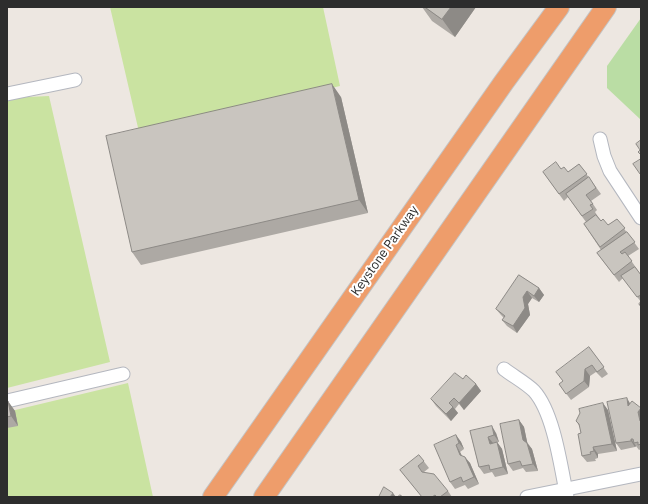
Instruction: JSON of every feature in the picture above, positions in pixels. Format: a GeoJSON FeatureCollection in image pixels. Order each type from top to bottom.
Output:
{"type":"FeatureCollection","features":[{"type":"Feature","properties":{"kind":"highway"},"geometry":{"type":"LineString","coordinates":[[504,82],[549,7]]}},
{"type":"Feature","properties":{"kind":"highway","name":"Keystone Parkway"},"geometry":{"type":"LineString","coordinates":[[212,497],[504,82],[559,7]]}},
{"type":"Feature","properties":{"kind":"highway"},"geometry":{"type":"LineString","coordinates":[[264,497],[606,7]]}},
{"type":"Feature","properties":{"kind":"highway"},"geometry":{"type":"LineString","coordinates":[[274,497],[378,333]]}},
{"type":"Feature","properties":{"kind":"street"},"geometry":{"type":"LineString","coordinates":[[7,94],[75,80]]}},
{"type":"Feature","properties":{"kind":"street"},"geometry":{"type":"LineString","coordinates":[[600,139],[604,156],[610,171],[641,218]]}},
{"type":"Feature","properties":{"kind":"street"},"geometry":{"type":"LineString","coordinates":[[504,370],[534,391],[542,403],[550,420],[553,431],[566,493]]}},
{"type":"Feature","properties":{"kind":"street"},"geometry":{"type":"LineString","coordinates":[[7,401],[123,374]]}},
{"type":"Feature","properties":{"kind":"street"},"geometry":{"type":"LineString","coordinates":[[527,497],[566,493],[641,474]]}},
{"type":"Feature","properties":{"kind":"green space"},"geometry":{"type":"Polygon","coordinates":[[[110,7],[323,7],[340,86],[139,132],[110,7]]]}},
{"type":"Feature","properties":{"kind":"green space"},"geometry":{"type":"Polygon","coordinates":[[[641,18],[641,120],[607,88],[607,66],[641,18]]]}},
{"type":"Feature","properties":{"kind":"green space"},"geometry":{"type":"Polygon","coordinates":[[[49,96],[110,362],[7,388],[7,98],[49,96]]]}},
{"type":"Feature","properties":{"kind":"green space"},"geometry":{"type":"Polygon","coordinates":[[[128,383],[153,497],[7,497],[7,412],[128,383]]]}},
{"type":"Feature","properties":{"kind":"building"},"geometry":{"type":"Polygon","coordinates":[[[425,7],[451,7],[442,19],[425,7]]]}},
{"type":"Feature","properties":{"kind":"building"},"geometry":{"type":"Polygon","coordinates":[[[332,84],[359,200],[132,252],[106,136],[332,84]]]}},
{"type":"Feature","properties":{"kind":"building"},"geometry":{"type":"Polygon","coordinates":[[[641,140],[641,155],[638,152],[640,150],[636,144],[641,140]]]}},
{"type":"Feature","properties":{"kind":"building"},"geometry":{"type":"Polygon","coordinates":[[[641,159],[641,174],[640,174],[633,164],[641,159]]]}},
{"type":"Feature","properties":{"kind":"building"},"geometry":{"type":"Polygon","coordinates":[[[556,162],[561,169],[564,167],[568,172],[579,164],[587,174],[559,194],[543,172],[556,162]]]}},
{"type":"Feature","properties":{"kind":"building"},"geometry":{"type":"Polygon","coordinates":[[[589,177],[596,188],[586,195],[593,204],[590,205],[593,209],[582,216],[566,194],[589,177]]]}},
{"type":"Feature","properties":{"kind":"building"},"geometry":{"type":"Polygon","coordinates":[[[596,215],[601,221],[603,219],[608,225],[617,219],[625,228],[600,247],[584,224],[596,215]]]}},
{"type":"Feature","properties":{"kind":"building"},"geometry":{"type":"Polygon","coordinates":[[[627,232],[635,242],[620,252],[622,254],[625,252],[632,261],[614,275],[597,253],[627,232]]]}},
{"type":"Feature","properties":{"kind":"building"},"geometry":{"type":"Polygon","coordinates":[[[635,267],[641,275],[641,295],[637,297],[621,276],[635,267]]]}},
{"type":"Feature","properties":{"kind":"building"},"geometry":{"type":"Polygon","coordinates":[[[519,275],[539,288],[534,296],[527,291],[523,297],[525,308],[513,326],[502,320],[505,316],[496,309],[519,275]]]}},
{"type":"Feature","properties":{"kind":"building"},"geometry":{"type":"Polygon","coordinates":[[[589,347],[604,367],[597,372],[592,365],[585,369],[584,381],[566,394],[559,384],[563,381],[556,372],[589,347]]]}},
{"type":"Feature","properties":{"kind":"building"},"geometry":{"type":"Polygon","coordinates":[[[455,373],[463,379],[466,375],[476,384],[459,403],[454,398],[449,403],[453,407],[446,414],[431,399],[455,373]]]}},
{"type":"Feature","properties":{"kind":"building"},"geometry":{"type":"Polygon","coordinates":[[[627,398],[628,406],[632,401],[641,408],[638,412],[641,421],[641,444],[638,445],[638,442],[634,443],[633,439],[631,439],[631,441],[616,443],[607,402],[627,398]]]}},
{"type":"Feature","properties":{"kind":"building"},"geometry":{"type":"Polygon","coordinates":[[[7,401],[11,416],[7,417],[7,401]]]}},
{"type":"Feature","properties":{"kind":"building"},"geometry":{"type":"Polygon","coordinates":[[[603,403],[612,444],[593,447],[594,451],[590,452],[591,454],[582,456],[578,434],[581,433],[579,424],[576,421],[580,413],[579,409],[603,403]]]}},
{"type":"Feature","properties":{"kind":"building"},"geometry":{"type":"Polygon","coordinates":[[[519,420],[523,440],[527,443],[533,464],[522,466],[520,461],[508,464],[500,424],[519,420]]]}},
{"type":"Feature","properties":{"kind":"building"},"geometry":{"type":"Polygon","coordinates":[[[492,426],[494,435],[488,437],[490,444],[497,442],[503,467],[490,470],[489,465],[479,467],[470,431],[492,426]]]}},
{"type":"Feature","properties":{"kind":"building"},"geometry":{"type":"Polygon","coordinates":[[[456,435],[459,443],[456,445],[460,455],[465,457],[474,477],[463,482],[461,477],[450,482],[434,445],[456,435]]]}},
{"type":"Feature","properties":{"kind":"building"},"geometry":{"type":"Polygon","coordinates":[[[419,455],[424,461],[418,466],[422,472],[434,474],[448,491],[440,497],[435,495],[432,497],[422,497],[400,470],[419,455]]]}},
{"type":"Feature","properties":{"kind":"building"},"geometry":{"type":"Polygon","coordinates":[[[384,487],[393,493],[390,497],[379,497],[384,487]]]}}]}
